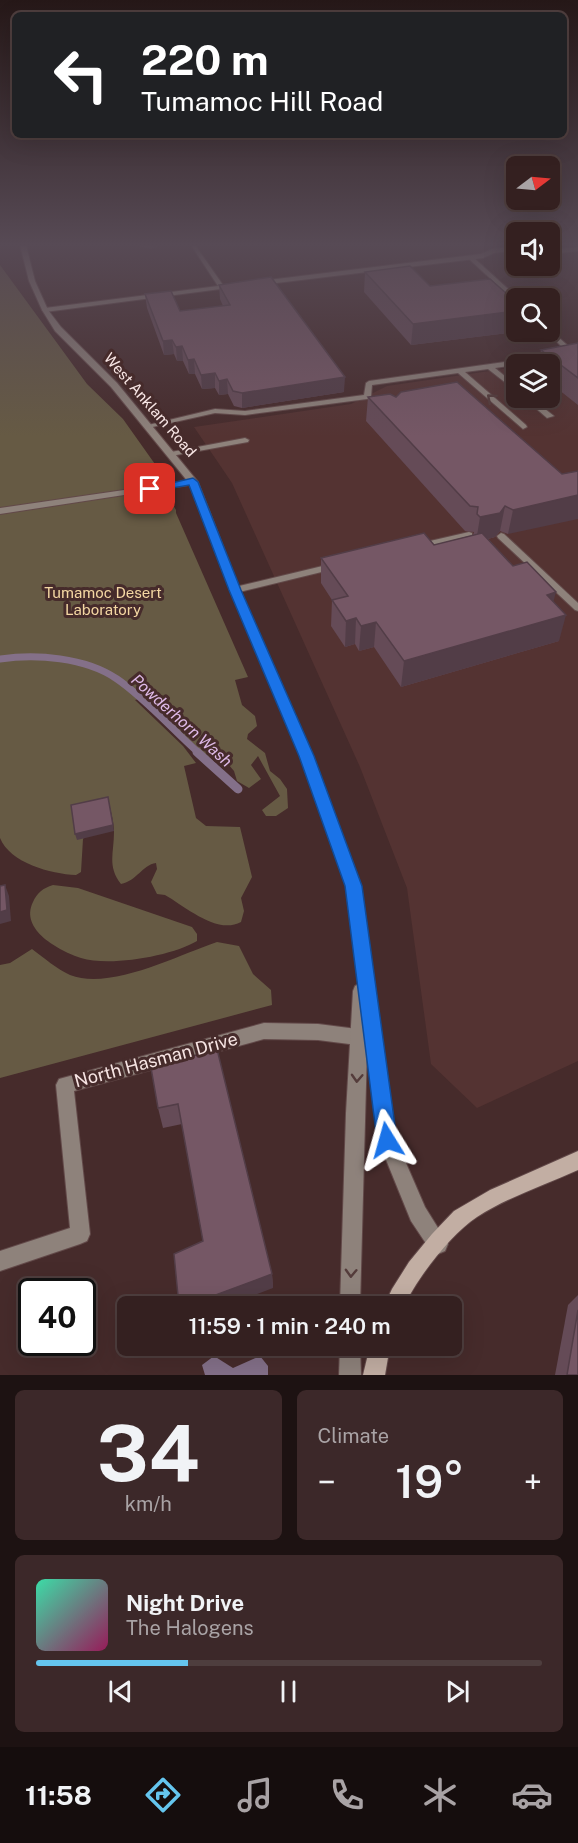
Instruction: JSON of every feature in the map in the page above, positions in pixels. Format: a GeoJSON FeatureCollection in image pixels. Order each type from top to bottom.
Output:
{"type":"FeatureCollection","features":[{"type":"Feature","properties":{"kind":"main road"},"geometry":{"type":"LineString","coordinates":[[397,1296],[399,1290],[468,1212],[578,1160]]}},
{"type":"Feature","properties":{"kind":"main road"},"geometry":{"type":"LineString","coordinates":[[374,1375],[378,1356]]}},
{"type":"Feature","properties":{"kind":"street"},"geometry":{"type":"LineString","coordinates":[[45,310],[52,309]]}},
{"type":"Feature","properties":{"kind":"street","name":"West Anklam Road"},"geometry":{"type":"LineString","coordinates":[[45,310],[58,329],[114,385],[193,482],[235,590],[307,756],[354,886],[363,957],[366,1038]]}},
{"type":"Feature","properties":{"kind":"street","name":"North Hasman Drive"},"geometry":{"type":"LineString","coordinates":[[0,1260],[80,1234],[65,1085],[264,1031],[318,1032],[366,1038]]}},
{"type":"Feature","properties":{"kind":"street"},"geometry":{"type":"LineString","coordinates":[[366,1038],[387,1140],[418,1214],[438,1244]]}},
{"type":"Feature","properties":{"kind":"street"},"geometry":{"type":"LineString","coordinates":[[351,1296],[366,1038]]}},
{"type":"Feature","properties":{"kind":"street"},"geometry":{"type":"LineString","coordinates":[[350,1356],[350,1375]]}},
{"type":"Feature","properties":{"kind":"lane"},"geometry":{"type":"LineString","coordinates":[[560,340],[576,354]]}},
{"type":"Feature","properties":{"kind":"lane"},"geometry":{"type":"LineString","coordinates":[[367,397],[369,382],[576,354]]}},
{"type":"Feature","properties":{"kind":"lane"},"geometry":{"type":"LineString","coordinates":[[489,366],[506,380]]}},
{"type":"Feature","properties":{"kind":"lane"},"geometry":{"type":"LineString","coordinates":[[459,370],[523,427]]}},
{"type":"Feature","properties":{"kind":"lane"},"geometry":{"type":"LineString","coordinates":[[148,426],[215,411],[245,413],[367,397],[376,403]]}},
{"type":"Feature","properties":{"kind":"lane"},"geometry":{"type":"LineString","coordinates":[[539,408],[550,417]]}},
{"type":"Feature","properties":{"kind":"lane"},"geometry":{"type":"LineString","coordinates":[[171,454],[245,440]]}},
{"type":"Feature","properties":{"kind":"lane"},"geometry":{"type":"LineString","coordinates":[[0,511],[193,482]]}},
{"type":"Feature","properties":{"kind":"lane"},"geometry":{"type":"LineString","coordinates":[[412,548],[469,535]]}},
{"type":"Feature","properties":{"kind":"lane"},"geometry":{"type":"LineString","coordinates":[[501,536],[578,608]]}},
{"type":"Feature","properties":{"kind":"lane"},"geometry":{"type":"LineString","coordinates":[[235,590],[343,564]]}},
{"type":"Feature","properties":{"kind":"shaded area"},"geometry":{"type":"Polygon","coordinates":[[[578,357],[578,1061],[477,1108],[431,1064],[407,888],[360,767],[232,483],[194,427],[351,404],[387,386],[506,368],[506,408],[560,408],[560,360],[578,357]]]}},
{"type":"Feature","properties":{"kind":"shaded area"},"geometry":{"type":"Polygon","coordinates":[[[214,1356],[233,1368],[260,1356],[268,1366],[268,1375],[205,1375],[202,1365],[214,1356]]]}},
{"type":"Feature","properties":{"kind":"green space","name":"Tumamoc Desert Laboratory"},"geometry":{"type":"Polygon","coordinates":[[[0,309],[32,309],[87,384],[123,419],[162,474],[158,480],[176,510],[248,677],[235,680],[242,705],[255,716],[257,726],[248,734],[247,739],[265,753],[270,771],[287,789],[288,808],[276,816],[266,816],[262,810],[280,796],[258,756],[251,765],[261,779],[249,788],[237,781],[234,771],[228,764],[207,756],[143,698],[135,700],[183,746],[196,763],[184,766],[196,818],[206,826],[240,827],[252,877],[241,898],[244,911],[241,922],[222,925],[212,922],[165,895],[157,894],[151,882],[157,869],[156,863],[121,884],[114,871],[112,859],[114,829],[109,803],[83,839],[81,872],[76,875],[32,866],[5,847],[0,838],[0,309]]]}},
{"type":"Feature","properties":{"kind":"green space"},"geometry":{"type":"Polygon","coordinates":[[[53,885],[78,888],[192,927],[197,934],[197,941],[172,951],[124,961],[93,960],[72,955],[44,938],[32,922],[30,912],[33,902],[41,891],[53,885]]]}},
{"type":"Feature","properties":{"kind":"green space"},"geometry":{"type":"Polygon","coordinates":[[[217,942],[239,946],[253,974],[271,990],[272,1005],[0,1078],[0,965],[10,963],[32,949],[55,967],[70,975],[86,979],[104,978],[144,969],[217,942]]]}},
{"type":"Feature","properties":{"kind":"building"},"geometry":{"type":"Polygon","coordinates":[[[151,309],[180,311],[295,309],[345,377],[242,393],[233,391],[227,379],[219,381],[215,373],[201,375],[194,359],[188,360],[182,346],[176,347],[172,340],[163,341],[151,309]]]}},
{"type":"Feature","properties":{"kind":"building"},"geometry":{"type":"Polygon","coordinates":[[[399,309],[506,309],[506,312],[413,324],[399,309]]]}},
{"type":"Feature","properties":{"kind":"building"},"geometry":{"type":"Polygon","coordinates":[[[578,343],[578,378],[560,364],[560,354],[546,354],[541,350],[578,343]]]}},
{"type":"Feature","properties":{"kind":"building"},"geometry":{"type":"Polygon","coordinates":[[[457,382],[562,474],[578,471],[578,495],[513,510],[505,506],[500,513],[480,517],[477,514],[478,507],[470,506],[368,397],[390,394],[396,397],[401,392],[457,382]]]}},
{"type":"Feature","properties":{"kind":"building"},"geometry":{"type":"Polygon","coordinates":[[[424,533],[434,545],[482,533],[513,566],[527,562],[556,592],[547,595],[566,615],[404,661],[376,622],[361,626],[356,618],[346,621],[332,600],[348,596],[321,558],[424,533]]]}},
{"type":"Feature","properties":{"kind":"building"},"geometry":{"type":"Polygon","coordinates":[[[108,797],[113,825],[75,834],[71,805],[108,797]]]}},
{"type":"Feature","properties":{"kind":"building"},"geometry":{"type":"Polygon","coordinates":[[[5,885],[7,910],[0,912],[0,886],[5,885]]]}},
{"type":"Feature","properties":{"kind":"building"},"geometry":{"type":"Polygon","coordinates":[[[217,1049],[272,1274],[213,1296],[178,1296],[174,1254],[203,1241],[178,1104],[158,1108],[151,1068],[217,1049]]]}},
{"type":"Feature","properties":{"kind":"building"},"geometry":{"type":"Polygon","coordinates":[[[578,1310],[578,1375],[567,1375],[578,1310]]]}},
{"type":"Feature","properties":{"kind":"waterway","name":"Powderhorn Wash"},"geometry":{"type":"LineString","coordinates":[[0,659],[44,657],[75,662],[104,672],[138,695],[199,753]]}},
{"type":"Feature","properties":{"kind":"waterway","name":"Powderhorn Wash"},"geometry":{"type":"LineString","coordinates":[[197,752],[238,789]]}},
{"type":"Feature","properties":{"kind":"route"},"geometry":{"type":"LineString","coordinates":[[150,489],[193,482],[235,590],[307,756],[328,813],[354,886],[387,1140]]}}]}
